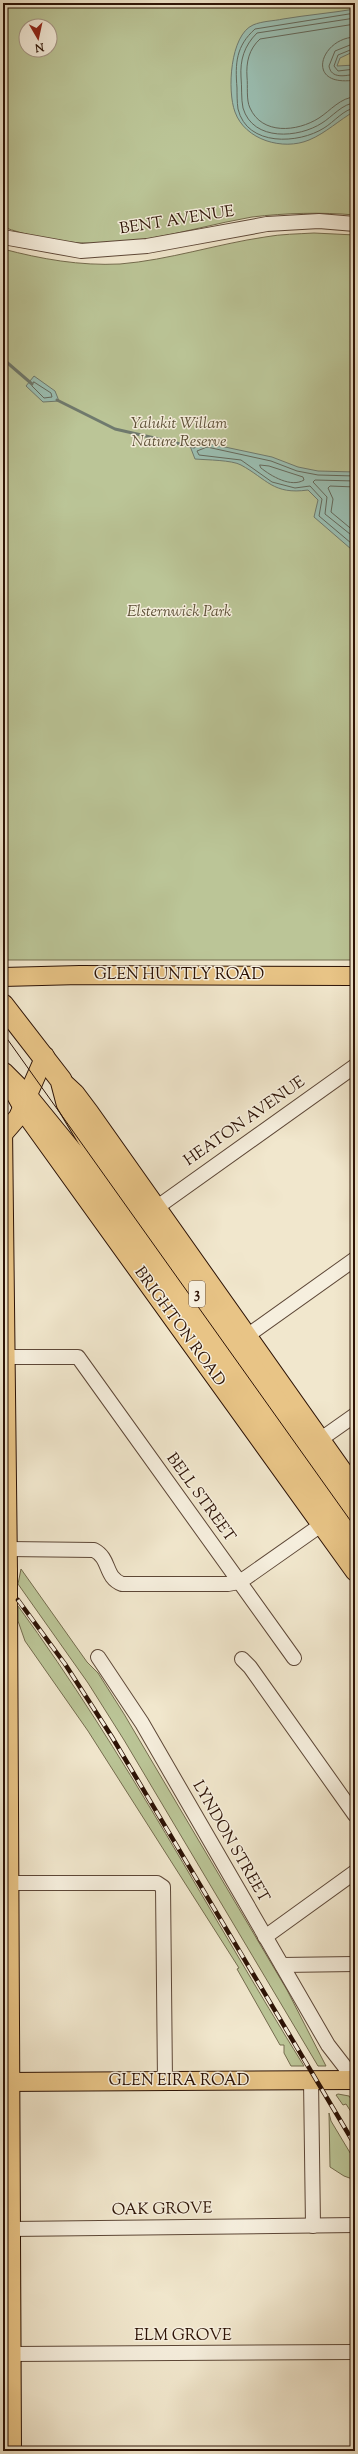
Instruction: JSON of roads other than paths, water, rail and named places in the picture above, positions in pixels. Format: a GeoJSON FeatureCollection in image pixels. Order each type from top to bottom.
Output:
{"type":"FeatureCollection","features":[{"type":"Feature","properties":{"kind":"highway","name":"BRIGHTON ROAD"},"geometry":{"type":"LineString","coordinates":[[3,1005],[44,1056],[61,1080],[67,1103],[89,1142],[191,1301],[236,1380],[355,1547]]}},
{"type":"Feature","properties":{"kind":"highway","name":"BRIGHTON ROAD"},"geometry":{"type":"LineString","coordinates":[[5,1076],[24,1103],[84,1167],[191,1301],[271,1394],[352,1502]]}},
{"type":"Feature","properties":{"kind":"main road","name":"GLEN HUNTLY ROAD"},"geometry":{"type":"LineString","coordinates":[[3,977],[80,975],[355,976]]}},
{"type":"Feature","properties":{"kind":"main road"},"geometry":{"type":"LineString","coordinates":[[9,2450],[12,2354],[11,2229],[6,2082],[9,1883],[6,1858],[8,1549],[4,1130],[15,1122],[44,1056]]}},
{"type":"Feature","properties":{"kind":"main road","name":"BRIGHTON ROAD"},"geometry":{"type":"LineString","coordinates":[[61,1080],[78,1098],[342,1469],[352,1502]]}},
{"type":"Feature","properties":{"kind":"main road","name":"BRIGHTON ROAD"},"geometry":{"type":"LineString","coordinates":[[24,1103],[236,1406],[355,1572]]}},
{"type":"Feature","properties":{"kind":"main road"},"geometry":{"type":"LineString","coordinates":[[191,1301],[202,1294],[227,1308]]}},
{"type":"Feature","properties":{"kind":"main road"},"geometry":{"type":"LineString","coordinates":[[236,1380],[236,1406]]}},
{"type":"Feature","properties":{"kind":"main road","name":"GLEN EIRA ROAD"},"geometry":{"type":"LineString","coordinates":[[6,2082],[349,2080]]}},
{"type":"Feature","properties":{"kind":"street","name":"BENT AVENUE"},"geometry":{"type":"LineString","coordinates":[[4,237],[81,251],[147,246],[267,224],[319,221],[355,224]]}},
{"type":"Feature","properties":{"kind":"street","name":"HEATON AVENUE"},"geometry":{"type":"LineString","coordinates":[[156,1208],[355,1066]]}},
{"type":"Feature","properties":{"kind":"street"},"geometry":{"type":"LineString","coordinates":[[247,1336],[355,1259]]}},
{"type":"Feature","properties":{"kind":"street","name":"BELL STREET"},"geometry":{"type":"LineString","coordinates":[[6,1357],[78,1357],[294,1658]]}},
{"type":"Feature","properties":{"kind":"street"},"geometry":{"type":"LineString","coordinates":[[321,1439],[355,1415]]}},
{"type":"Feature","properties":{"kind":"street"},"geometry":{"type":"LineString","coordinates":[[8,1549],[94,1550],[105,1558],[113,1578],[124,1584],[223,1584],[239,1582],[322,1525]]}},
{"type":"Feature","properties":{"kind":"street","name":"LYNDON STREET"},"geometry":{"type":"LineString","coordinates":[[98,1657],[142,1723],[349,2080]]}},
{"type":"Feature","properties":{"kind":"street"},"geometry":{"type":"LineString","coordinates":[[242,1659],[250,1667],[355,1815]]}},
{"type":"Feature","properties":{"kind":"street"},"geometry":{"type":"LineString","coordinates":[[265,1936],[355,1872]]}},
{"type":"Feature","properties":{"kind":"street"},"geometry":{"type":"LineString","coordinates":[[9,1883],[161,1884],[164,1891],[165,2081]]}},
{"type":"Feature","properties":{"kind":"street"},"geometry":{"type":"LineString","coordinates":[[282,1965],[355,1964]]}},
{"type":"Feature","properties":{"kind":"street"},"geometry":{"type":"LineString","coordinates":[[311,2080],[313,2226]]}},
{"type":"Feature","properties":{"kind":"street","name":"OAK GROVE"},"geometry":{"type":"LineString","coordinates":[[11,2229],[355,2225]]}},
{"type":"Feature","properties":{"kind":"street","name":"ELM GROVE"},"geometry":{"type":"LineString","coordinates":[[12,2354],[355,2352]]}},
{"type":"Feature","properties":{"kind":"water"},"geometry":{"type":"Polygon","coordinates":[[[355,9],[355,51],[340,58],[337,66],[355,65],[355,111],[321,134],[299,143],[288,144],[266,141],[247,130],[240,122],[235,112],[231,91],[232,64],[235,51],[239,40],[245,31],[253,25],[264,22],[355,9]]]}},
{"type":"Feature","properties":{"kind":"water"},"geometry":{"type":"Polygon","coordinates":[[[34,376],[55,391],[59,401],[43,402],[26,386],[34,376]]]}},
{"type":"Feature","properties":{"kind":"water"},"geometry":{"type":"Polygon","coordinates":[[[206,443],[272,457],[298,467],[318,471],[355,472],[355,547],[351,549],[314,517],[318,500],[308,490],[296,491],[278,488],[237,463],[195,459],[190,446],[206,443]]]}},
{"type":"Feature","properties":{"kind":"waterway"},"geometry":{"type":"LineString","coordinates":[[3,359],[32,384]]}},
{"type":"Feature","properties":{"kind":"waterway"},"geometry":{"type":"LineString","coordinates":[[57,400],[115,429],[194,447]]}},
{"type":"Feature","properties":{"kind":"tram line"},"geometry":{"type":"LineString","coordinates":[[3,1033],[355,1527]]}},
{"type":"Feature","properties":{"kind":"railway"},"geometry":{"type":"LineString","coordinates":[[18,1600],[65,1664],[112,1737],[355,2145]]}},
{"type":"Feature","properties":{"kind":"park label","name":"Yalukit Willam Nature Reserve"},"geometry":{"type":"Point","coordinates":[179,433]}},
{"type":"Feature","properties":{"kind":"park label","name":"Elsternwick Park"},"geometry":{"type":"Point","coordinates":[179,612]}}]}
